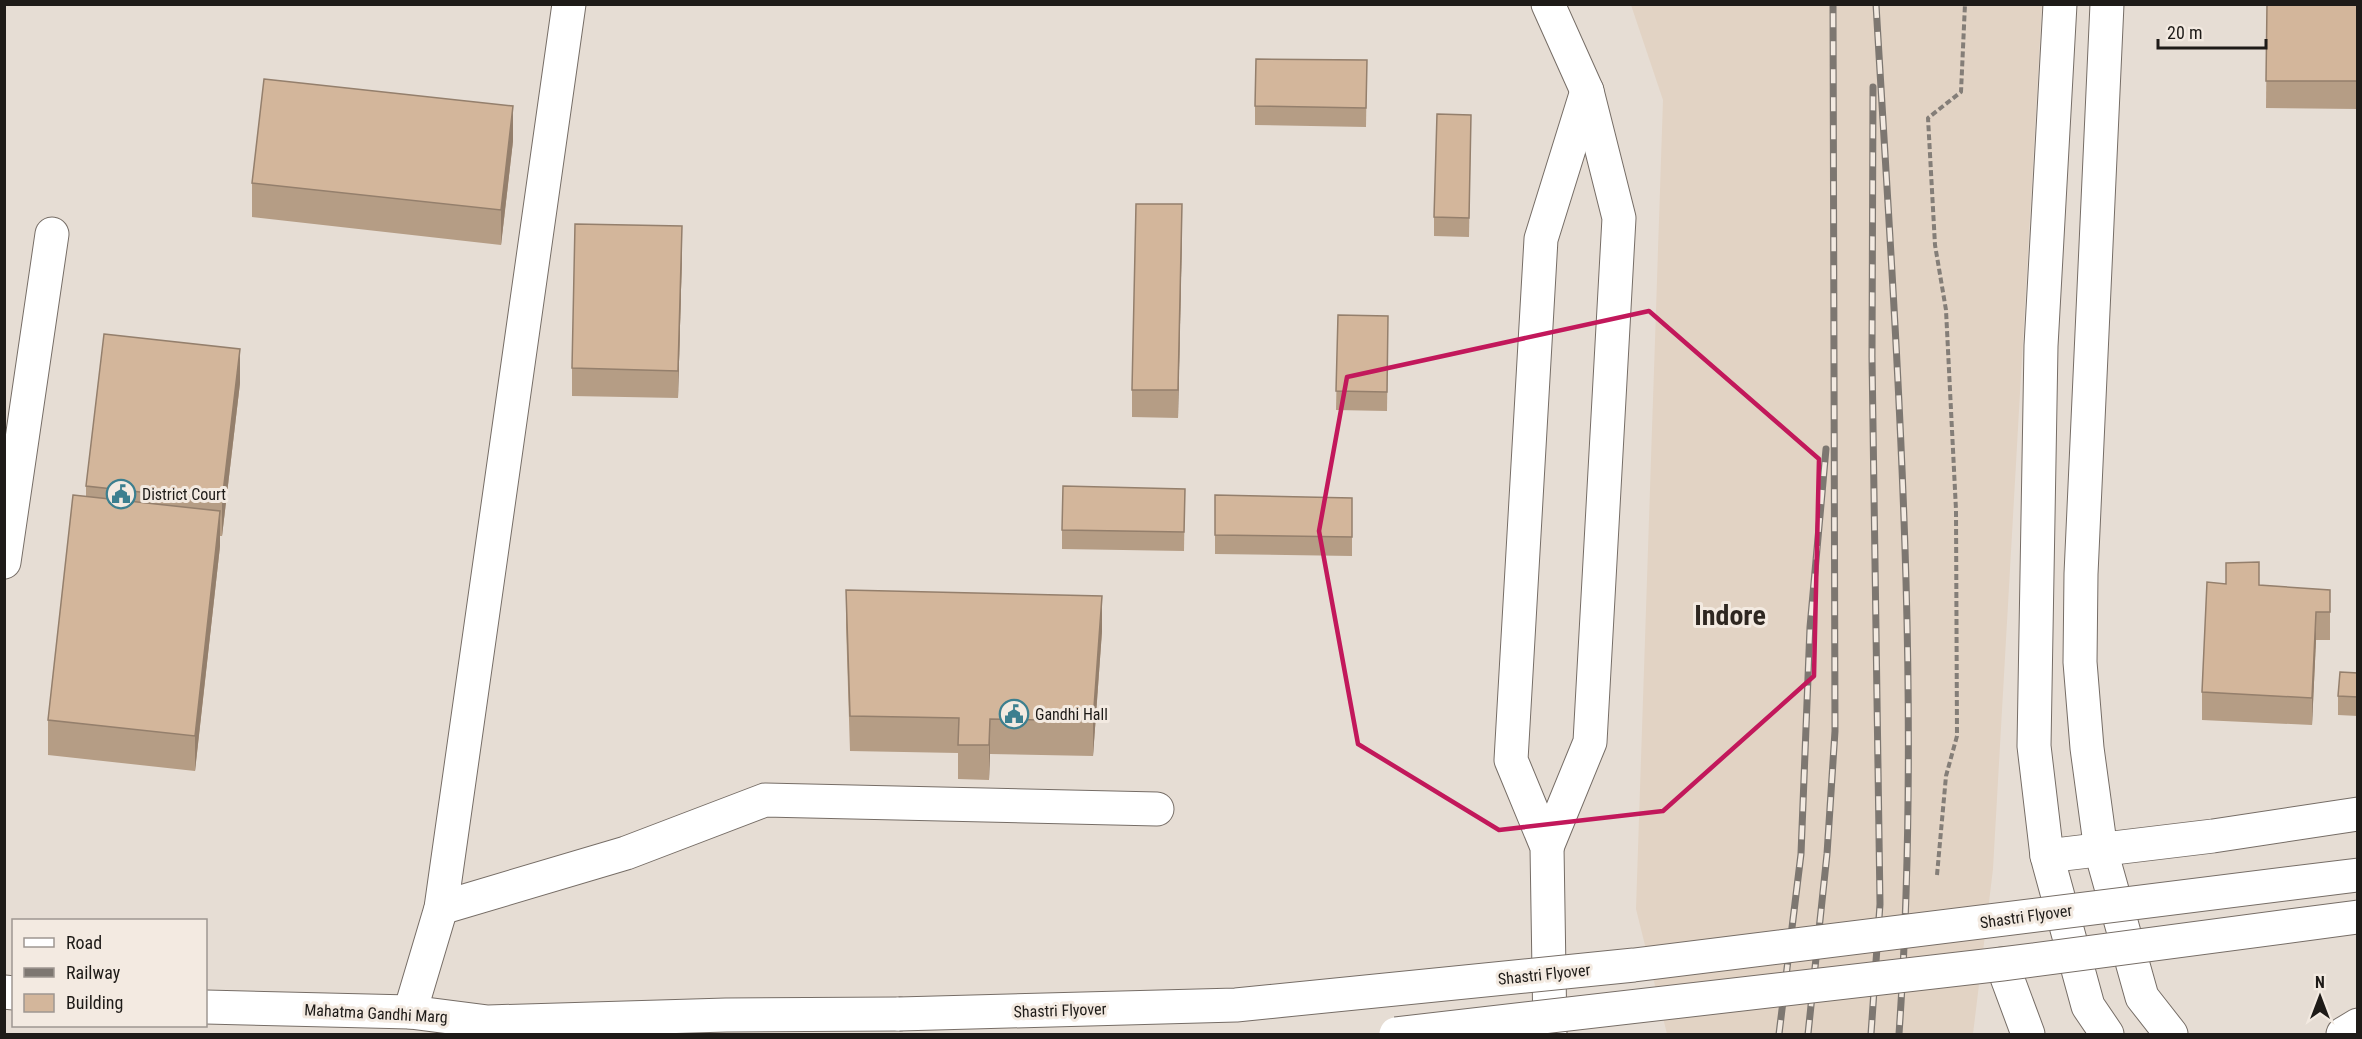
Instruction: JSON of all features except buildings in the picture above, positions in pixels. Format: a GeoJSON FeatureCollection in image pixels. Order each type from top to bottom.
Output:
{"type":"FeatureCollection","features":[{"type":"Feature","properties":{"kind":"street"},"geometry":{"type":"LineString","coordinates":[[410,1012],[441,908],[569,4]]}},
{"type":"Feature","properties":{"kind":"street"},"geometry":{"type":"LineString","coordinates":[[1547,847],[1590,742],[1619,218],[1587,91],[1548,4]]}},
{"type":"Feature","properties":{"kind":"street"},"geometry":{"type":"LineString","coordinates":[[2060,4],[2041,346],[2034,746],[2048,856],[2088,1006],[2107,1035]]}},
{"type":"Feature","properties":{"kind":"street"},"geometry":{"type":"LineString","coordinates":[[2107,4],[2081,574],[2080,662],[2087,748],[2101,851],[2142,998],[2171,1035]]}},
{"type":"Feature","properties":{"kind":"street"},"geometry":{"type":"LineString","coordinates":[[1550,1035],[1547,847],[1511,760],[1541,239],[1587,91]]}},
{"type":"Feature","properties":{"kind":"street"},"geometry":{"type":"LineString","coordinates":[[4,562],[51,234]]}},
{"type":"Feature","properties":{"kind":"street"},"geometry":{"type":"LineString","coordinates":[[2036,594],[2081,574]]}},
{"type":"Feature","properties":{"kind":"street"},"geometry":{"type":"LineString","coordinates":[[441,908],[626,853],[765,800],[1157,809]]}},
{"type":"Feature","properties":{"kind":"street"},"geometry":{"type":"LineString","coordinates":[[2048,856],[2101,851],[2358,814]]}},
{"type":"Feature","properties":{"kind":"street","name":"Shastri Flyover"},"geometry":{"type":"LineString","coordinates":[[727,1025],[899,1014],[1236,1005],[1634,965],[2358,875]]}},
{"type":"Feature","properties":{"kind":"street"},"geometry":{"type":"LineString","coordinates":[[1396,1035],[2002,964],[2358,917]]}},
{"type":"Feature","properties":{"kind":"street"},"geometry":{"type":"LineString","coordinates":[[2002,964],[2028,1035]]}},
{"type":"Feature","properties":{"kind":"street","name":"Mahatma Gandhi Marg"},"geometry":{"type":"LineString","coordinates":[[207,1007],[410,1012],[495,1028],[727,1025]]}},
{"type":"Feature","properties":{"kind":"street"},"geometry":{"type":"LineString","coordinates":[[2343,1035],[2358,1025]]}},
{"type":"Feature","properties":{"kind":"path"},"geometry":{"type":"LineString","coordinates":[[1937,875],[1946,776],[1957,736],[1956,521],[1946,310],[1935,245],[1928,118],[1961,92],[1965,4]]}},
{"type":"Feature","properties":{"kind":"highlighted area"},"geometry":{"type":"Polygon","coordinates":[[[1649,311],[1819,459],[1814,676],[1663,811],[1499,830],[1358,744],[1319,531],[1347,377],[1649,311]]]}},
{"type":"Feature","properties":{"kind":"shaded area"},"geometry":{"type":"Polygon","coordinates":[[[1631,5],[2042,5],[1993,869],[1973,1034],[1667,1034],[1636,909],[1663,100],[1631,5]]]}},
{"type":"Feature","properties":{"kind":"railway"},"geometry":{"type":"LineString","coordinates":[[1808,1034],[1827,854],[1835,731],[1833,4]]}},
{"type":"Feature","properties":{"kind":"railway"},"geometry":{"type":"LineString","coordinates":[[1876,4],[1898,390],[1908,648],[1906,905],[1899,1034]]}},
{"type":"Feature","properties":{"kind":"railway"},"geometry":{"type":"LineString","coordinates":[[1871,1034],[1880,904],[1872,357],[1873,87]]}},
{"type":"Feature","properties":{"kind":"railway"},"geometry":{"type":"LineString","coordinates":[[1779,1034],[1801,854],[1810,627],[1826,449]]}},
{"type":"Feature","properties":{"kind":"place","name":"District Court"},"geometry":{"type":"Point","coordinates":[121,494]}},
{"type":"Feature","properties":{"kind":"place","name":"Gandhi Hall"},"geometry":{"type":"Point","coordinates":[1014,714]}},
{"type":"Feature","properties":{"kind":"district","name":"Indore"},"geometry":{"type":"Point","coordinates":[1730,615]}}]}
